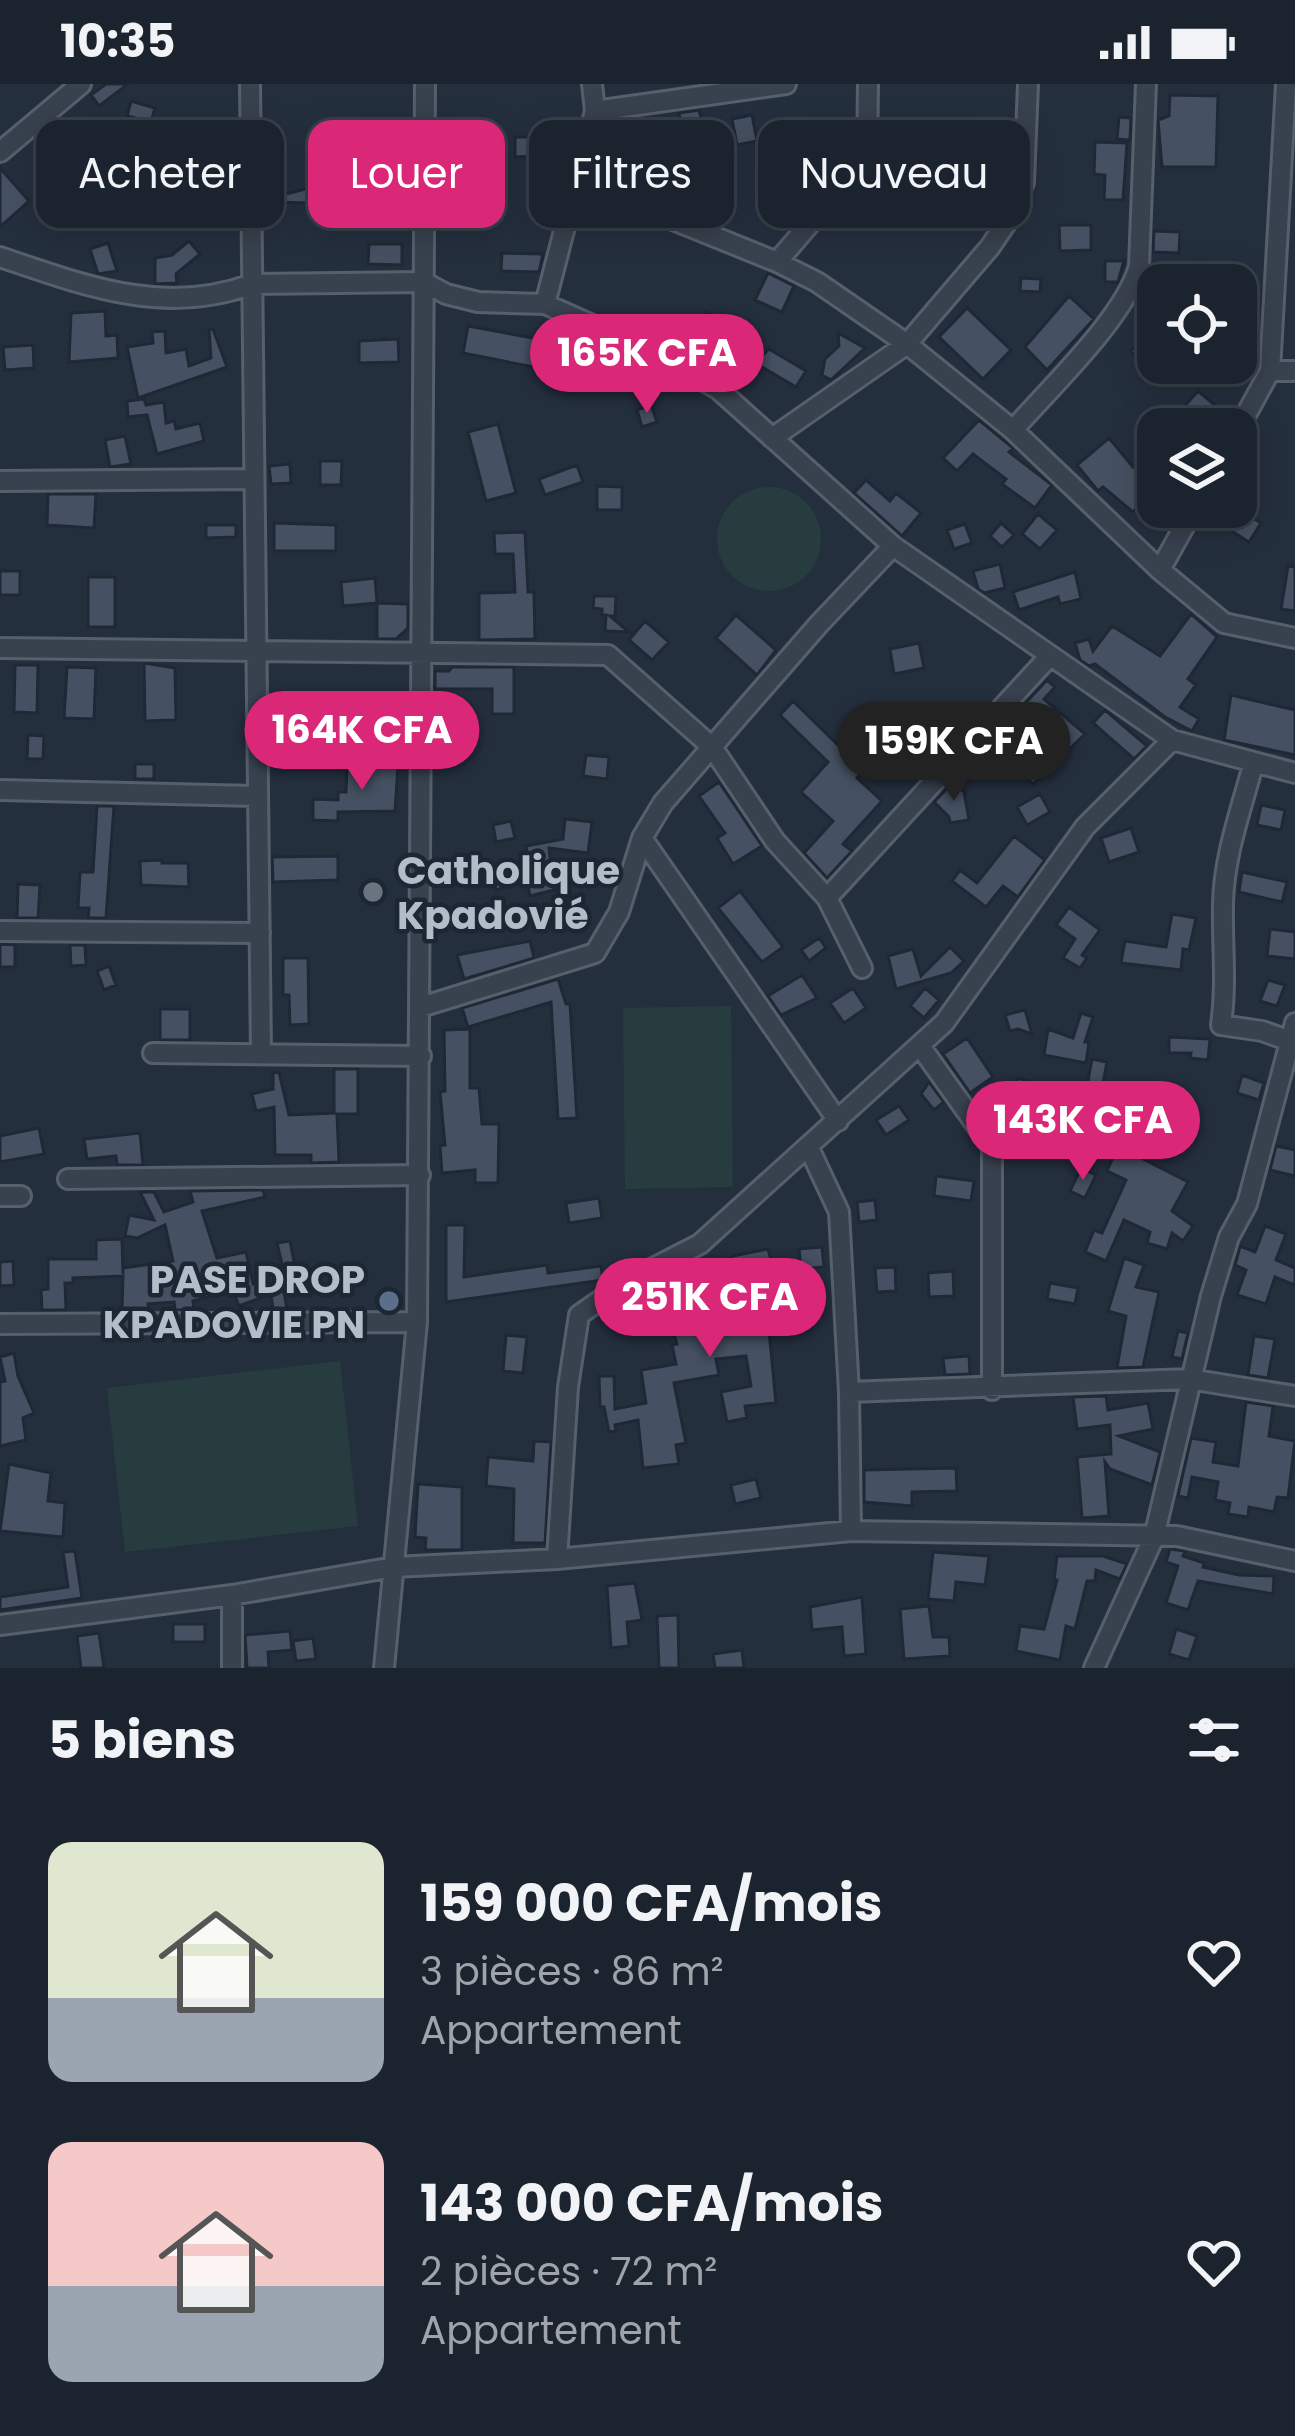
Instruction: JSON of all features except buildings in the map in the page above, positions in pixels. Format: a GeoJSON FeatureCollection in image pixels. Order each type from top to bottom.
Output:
{"type":"FeatureCollection","features":[{"type":"Feature","properties":{"kind":"street"},"geometry":{"type":"LineString","coordinates":[[0,152],[81,84]]}},
{"type":"Feature","properties":{"kind":"street"},"geometry":{"type":"LineString","coordinates":[[250,84],[261,1054]]}},
{"type":"Feature","properties":{"kind":"street"},"geometry":{"type":"LineString","coordinates":[[384,1668],[417,1322],[425,84]]}},
{"type":"Feature","properties":{"kind":"street"},"geometry":{"type":"LineString","coordinates":[[592,84],[594,120]]}},
{"type":"Feature","properties":{"kind":"street"},"geometry":{"type":"LineString","coordinates":[[596,111],[786,84]]}},
{"type":"Feature","properties":{"kind":"street"},"geometry":{"type":"LineString","coordinates":[[777,262],[867,157],[868,84]]}},
{"type":"Feature","properties":{"kind":"street"},"geometry":{"type":"LineString","coordinates":[[772,438],[907,344],[991,247],[1016,202],[1028,149],[1028,84]]}},
{"type":"Feature","properties":{"kind":"street"},"geometry":{"type":"LineString","coordinates":[[1013,430],[1112,316],[1134,283],[1146,84]]}},
{"type":"Feature","properties":{"kind":"street"},"geometry":{"type":"LineString","coordinates":[[1250,408],[1270,371],[1286,84]]}},
{"type":"Feature","properties":{"kind":"street"},"geometry":{"type":"LineString","coordinates":[[545,304],[567,228]]}},
{"type":"Feature","properties":{"kind":"street"},"geometry":{"type":"LineString","coordinates":[[693,228],[817,282],[907,344],[1013,430],[1160,570],[1224,622],[1295,638]]}},
{"type":"Feature","properties":{"kind":"street"},"geometry":{"type":"LineString","coordinates":[[0,257],[105,293],[157,297],[206,295],[252,284],[424,282],[446,294],[478,302],[545,304],[612,332],[718,389],[893,546],[1172,740],[1295,773]]}},
{"type":"Feature","properties":{"kind":"street"},"geometry":{"type":"LineString","coordinates":[[1270,371],[1295,370]]}},
{"type":"Feature","properties":{"kind":"street"},"geometry":{"type":"LineString","coordinates":[[0,481],[254,479]]}},
{"type":"Feature","properties":{"kind":"street"},"geometry":{"type":"LineString","coordinates":[[1160,570],[1183,528]]}},
{"type":"Feature","properties":{"kind":"street"},"geometry":{"type":"LineString","coordinates":[[421,1006],[595,953],[619,912],[642,838],[673,790],[893,546]]}},
{"type":"Feature","properties":{"kind":"street"},"geometry":{"type":"LineString","coordinates":[[0,648],[608,655],[712,746],[775,841],[827,898],[862,968]]}},
{"type":"Feature","properties":{"kind":"street"},"geometry":{"type":"LineString","coordinates":[[827,898],[1048,658]]}},
{"type":"Feature","properties":{"kind":"street"},"geometry":{"type":"LineString","coordinates":[[557,1559],[568,1387],[579,1315],[626,1282],[700,1244],[944,1023],[1085,827],[1172,740]]}},
{"type":"Feature","properties":{"kind":"street"},"geometry":{"type":"LineString","coordinates":[[1094,1668],[1154,1537],[1189,1379],[1229,1238],[1247,1204],[1289,1072],[1293,1032],[1220,1025],[1226,988],[1223,903],[1228,859],[1253,765]]}},
{"type":"Feature","properties":{"kind":"street"},"geometry":{"type":"LineString","coordinates":[[0,790],[258,796]]}},
{"type":"Feature","properties":{"kind":"street"},"geometry":{"type":"LineString","coordinates":[[642,838],[838,1120]]}},
{"type":"Feature","properties":{"kind":"street"},"geometry":{"type":"LineString","coordinates":[[0,931],[260,934]]}},
{"type":"Feature","properties":{"kind":"street"},"geometry":{"type":"LineString","coordinates":[[920,1046],[992,1148],[992,1390]]}},
{"type":"Feature","properties":{"kind":"street"},"geometry":{"type":"LineString","coordinates":[[152,1053],[421,1056]]}},
{"type":"Feature","properties":{"kind":"street"},"geometry":{"type":"LineString","coordinates":[[808,1146],[839,1212],[851,1531]]}},
{"type":"Feature","properties":{"kind":"street"},"geometry":{"type":"LineString","coordinates":[[68,1178],[420,1175]]}},
{"type":"Feature","properties":{"kind":"street"},"geometry":{"type":"LineString","coordinates":[[0,1196],[21,1196]]}},
{"type":"Feature","properties":{"kind":"street"},"geometry":{"type":"LineString","coordinates":[[0,1324],[417,1322]]}},
{"type":"Feature","properties":{"kind":"street"},"geometry":{"type":"LineString","coordinates":[[849,1392],[1189,1379],[1295,1396]]}},
{"type":"Feature","properties":{"kind":"street"},"geometry":{"type":"LineString","coordinates":[[0,1625],[232,1595],[394,1567],[557,1559],[851,1531],[1204,1540],[1295,1561]]}},
{"type":"Feature","properties":{"kind":"street"},"geometry":{"type":"LineString","coordinates":[[232,1595],[232,1668]]}},
{"type":"Feature","properties":{"kind":"green space"},"geometry":{"type":"Polygon","coordinates":[[[769,487],[789,491],[806,502],[817,519],[821,539],[817,559],[806,576],[789,587],[769,591],[749,587],[732,576],[721,559],[717,539],[721,519],[732,502],[749,491],[769,487]]]}},
{"type":"Feature","properties":{"kind":"green space"},"geometry":{"type":"Polygon","coordinates":[[[731,1006],[733,1187],[625,1189],[623,1008],[731,1006]]]}},
{"type":"Feature","properties":{"kind":"green space"},"geometry":{"type":"Polygon","coordinates":[[[340,1361],[358,1526],[125,1552],[107,1388],[340,1361]]]}},
{"type":"Feature","properties":{"kind":"place","name":"Catholique Kpadovié"},"geometry":{"type":"Point","coordinates":[373,892]}},
{"type":"Feature","properties":{"kind":"place","name":"PASE DROP KPADOVIE PN"},"geometry":{"type":"Point","coordinates":[389,1301]}}]}
